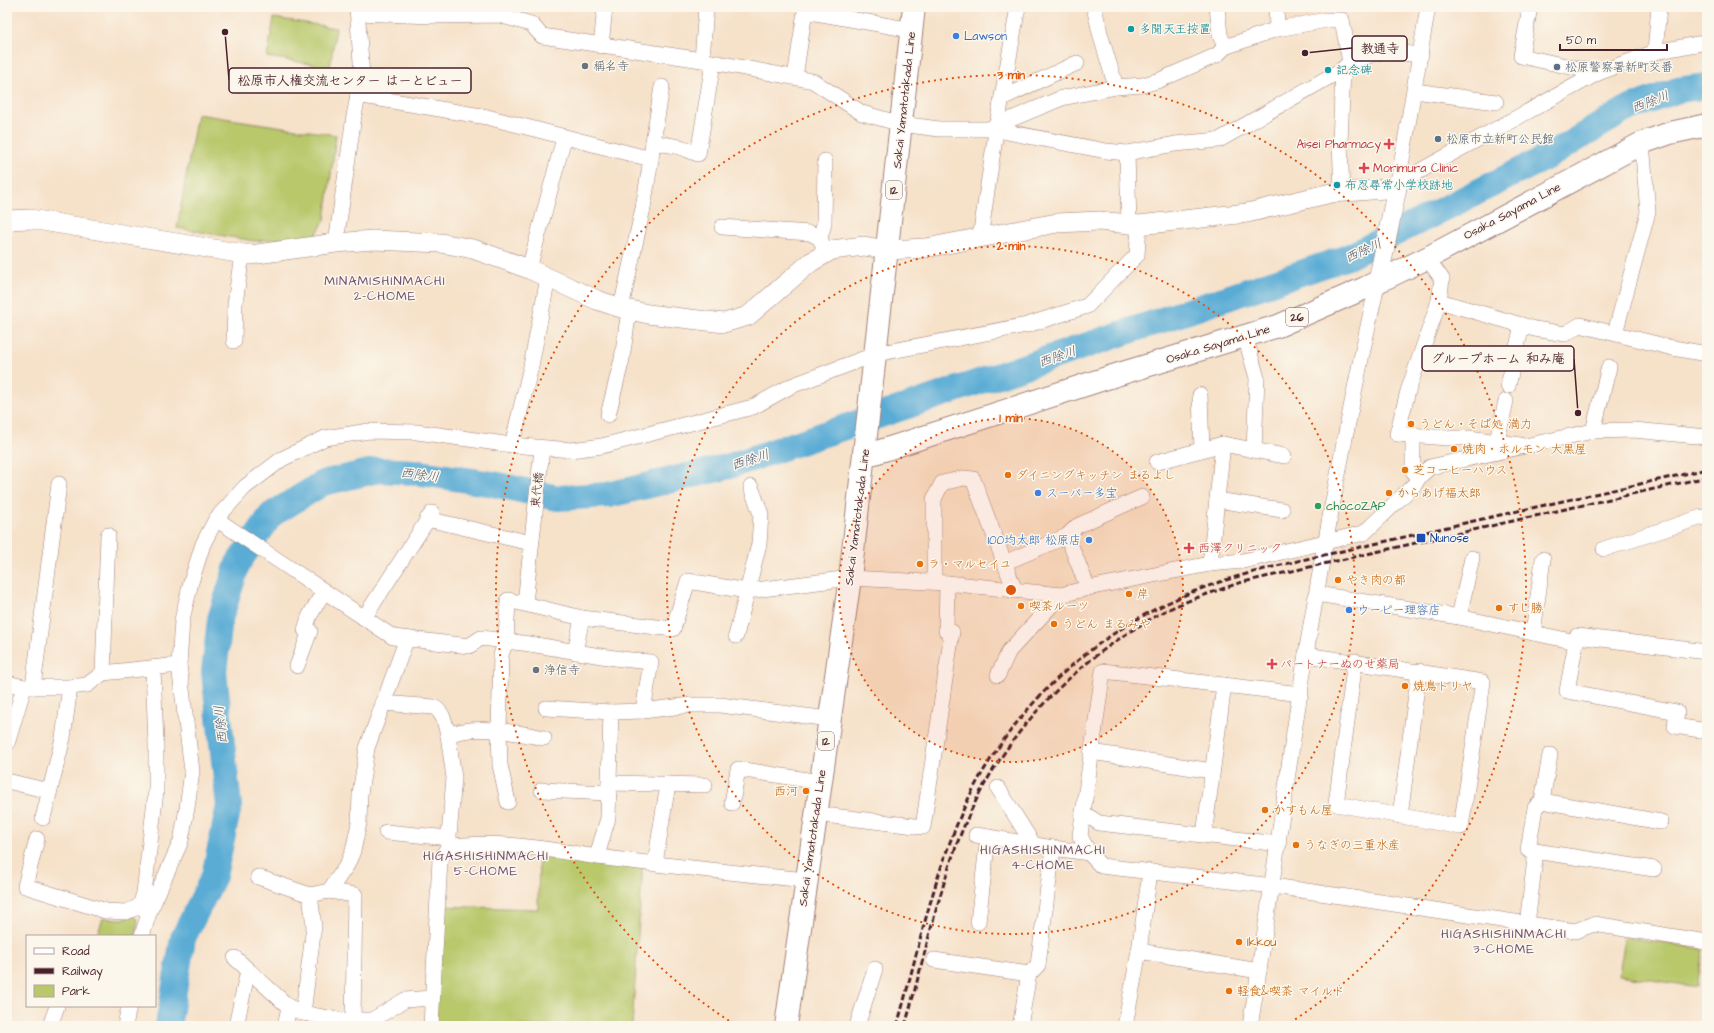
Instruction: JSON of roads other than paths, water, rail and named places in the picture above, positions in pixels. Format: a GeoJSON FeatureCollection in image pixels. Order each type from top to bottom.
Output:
{"type":"FeatureCollection","features":[{"type":"Feature","properties":{"kind":"main road","name":"Sakai Yamatotakada Line"},"geometry":{"type":"LineString","coordinates":[[786,1026],[850,578],[868,433],[914,7]]}},
{"type":"Feature","properties":{"kind":"main road","name":"Osaka Sayama Line"},"geometry":{"type":"LineString","coordinates":[[865,456],[1116,375],[1278,326],[1380,277],[1428,258],[1642,143],[1670,133],[1707,125]]}},
{"type":"Feature","properties":{"kind":"street"},"geometry":{"type":"LineString","coordinates":[[601,46],[605,7]]}},
{"type":"Feature","properties":{"kind":"street"},"geometry":{"type":"LineString","coordinates":[[653,142],[680,147],[698,154],[708,61],[706,7]]}},
{"type":"Feature","properties":{"kind":"street"},"geometry":{"type":"LineString","coordinates":[[980,238],[997,125],[1018,7]]}},
{"type":"Feature","properties":{"kind":"street"},"geometry":{"type":"LineString","coordinates":[[1094,7],[1101,37],[1116,87]]}},
{"type":"Feature","properties":{"kind":"street"},"geometry":{"type":"LineString","coordinates":[[1217,7],[1220,34],[1225,47]]}},
{"type":"Feature","properties":{"kind":"street"},"geometry":{"type":"LineString","coordinates":[[1276,7],[1277,30]]}},
{"type":"Feature","properties":{"kind":"street"},"geometry":{"type":"LineString","coordinates":[[1250,1026],[1273,886],[1306,655],[1333,499],[1380,277],[1415,91],[1428,7]]}},
{"type":"Feature","properties":{"kind":"street"},"geometry":{"type":"LineString","coordinates":[[1530,7],[1521,56],[1598,74]]}},
{"type":"Feature","properties":{"kind":"street"},"geometry":{"type":"LineString","coordinates":[[1655,52],[1659,7]]}},
{"type":"Feature","properties":{"kind":"street"},"geometry":{"type":"LineString","coordinates":[[336,243],[357,95],[362,76],[358,10],[432,16],[475,11],[499,14],[531,24],[542,36],[708,61],[814,81],[862,113],[901,124],[939,129],[988,129],[1062,98],[1116,87],[1143,85],[1160,80],[1217,55],[1225,47],[1277,30],[1327,20],[1342,20],[1347,65],[1340,143],[1342,192]]}},
{"type":"Feature","properties":{"kind":"street"},"geometry":{"type":"LineString","coordinates":[[795,78],[805,11],[912,30]]}},
{"type":"Feature","properties":{"kind":"street"},"geometry":{"type":"LineString","coordinates":[[722,227],[810,233],[823,246],[832,250],[864,246],[887,250],[926,248],[1057,223],[1099,221],[1134,224],[1248,213],[1331,193],[1385,189],[1397,186],[1598,74],[1655,52],[1707,42]]}},
{"type":"Feature","properties":{"kind":"street"},"geometry":{"type":"LineString","coordinates":[[997,125],[1007,132],[1106,150],[1127,152],[1175,144],[1219,140],[1347,65],[1383,51],[1421,55]]}},
{"type":"Feature","properties":{"kind":"street"},"geometry":{"type":"LineString","coordinates":[[1002,98],[1077,63]]}},
{"type":"Feature","properties":{"kind":"street"},"geometry":{"type":"LineString","coordinates":[[608,416],[622,359],[625,309],[662,87]]}},
{"type":"Feature","properties":{"kind":"street"},"geometry":{"type":"LineString","coordinates":[[1415,91],[1496,102]]}},
{"type":"Feature","properties":{"kind":"street"},"geometry":{"type":"LineString","coordinates":[[357,95],[487,117],[564,138],[651,159]]}},
{"type":"Feature","properties":{"kind":"street"},"geometry":{"type":"LineString","coordinates":[[529,269],[564,138]]}},
{"type":"Feature","properties":{"kind":"street"},"geometry":{"type":"LineString","coordinates":[[1615,333],[1648,212],[1642,143]]}},
{"type":"Feature","properties":{"kind":"street"},"geometry":{"type":"LineString","coordinates":[[144,910],[181,840],[187,808],[192,771],[179,665],[182,620],[191,582],[203,544],[216,519],[245,487],[282,459],[324,438],[369,431],[417,432],[542,449],[571,450],[602,446],[753,407],[791,386],[875,363],[1027,325],[1087,306],[1136,255],[1127,152]]}},
{"type":"Feature","properties":{"kind":"street"},"geometry":{"type":"LineString","coordinates":[[7,220],[30,219],[250,255],[336,243],[373,240],[441,243],[473,249],[529,269],[597,300],[625,309],[648,314],[724,323],[748,316],[811,262],[823,246],[825,161]]}},
{"type":"Feature","properties":{"kind":"street"},"geometry":{"type":"LineString","coordinates":[[234,341],[235,304],[242,254]]}},
{"type":"Feature","properties":{"kind":"street"},"geometry":{"type":"LineString","coordinates":[[1428,258],[1442,279],[1440,301],[1408,391],[1397,434],[1497,441],[1528,447]]}},
{"type":"Feature","properties":{"kind":"street"},"geometry":{"type":"LineString","coordinates":[[512,446],[531,366],[548,278]]}},
{"type":"Feature","properties":{"kind":"street"},"geometry":{"type":"LineString","coordinates":[[1440,301],[1522,326],[1566,334],[1580,325],[1673,348],[1707,354]]}},
{"type":"Feature","properties":{"kind":"street"},"geometry":{"type":"LineString","coordinates":[[1497,441],[1522,326]]}},
{"type":"Feature","properties":{"kind":"street"},"geometry":{"type":"LineString","coordinates":[[1245,336],[1257,378],[1254,450]]}},
{"type":"Feature","properties":{"kind":"street"},"geometry":{"type":"LineString","coordinates":[[1593,431],[1609,366]]}},
{"type":"Feature","properties":{"kind":"street"},"geometry":{"type":"LineString","coordinates":[[1200,395],[1202,450]]}},
{"type":"Feature","properties":{"kind":"street"},"geometry":{"type":"LineString","coordinates":[[508,802],[500,765],[499,730],[501,655],[506,640],[508,600],[582,618],[673,629],[688,581],[747,591],[850,578],[941,583],[1062,595],[1088,588],[1210,564],[1243,561],[1364,533],[1415,484],[1419,477],[1430,467],[1528,447],[1593,431],[1634,430],[1707,437]]}},
{"type":"Feature","properties":{"kind":"street"},"geometry":{"type":"LineString","coordinates":[[1412,436],[1413,471],[1419,477]]}},
{"type":"Feature","properties":{"kind":"street"},"geometry":{"type":"LineString","coordinates":[[1210,564],[1223,444]]}},
{"type":"Feature","properties":{"kind":"street"},"geometry":{"type":"LineString","coordinates":[[1157,462],[1223,444],[1284,456]]}},
{"type":"Feature","properties":{"kind":"street","name":"東代橋"},"geometry":{"type":"LineString","coordinates":[[525,603],[542,449]]}},
{"type":"Feature","properties":{"kind":"street"},"geometry":{"type":"LineString","coordinates":[[816,814],[923,827],[952,632],[946,631],[934,499],[942,483],[964,478],[973,479],[1015,591]]}},
{"type":"Feature","properties":{"kind":"street"},"geometry":{"type":"LineString","coordinates":[[7,744],[28,687],[59,484]]}},
{"type":"Feature","properties":{"kind":"street"},"geometry":{"type":"LineString","coordinates":[[736,636],[759,544],[761,514],[751,488]]}},
{"type":"Feature","properties":{"kind":"street"},"geometry":{"type":"LineString","coordinates":[[1004,563],[1066,536],[1077,526],[1142,497]]}},
{"type":"Feature","properties":{"kind":"street"},"geometry":{"type":"LineString","coordinates":[[1217,500],[1282,510]]}},
{"type":"Feature","properties":{"kind":"street"},"geometry":{"type":"LineString","coordinates":[[364,618],[429,516],[532,537]]}},
{"type":"Feature","properties":{"kind":"street"},"geometry":{"type":"LineString","coordinates":[[1604,549],[1702,517],[1707,518]]}},
{"type":"Feature","properties":{"kind":"street"},"geometry":{"type":"LineString","coordinates":[[216,519],[393,637],[469,646],[481,638],[506,640],[539,644],[575,652],[625,660],[651,662],[643,711]]}},
{"type":"Feature","properties":{"kind":"street"},"geometry":{"type":"LineString","coordinates":[[103,673],[108,535]]}},
{"type":"Feature","properties":{"kind":"street"},"geometry":{"type":"LineString","coordinates":[[1066,536],[1088,588]]}},
{"type":"Feature","properties":{"kind":"street"},"geometry":{"type":"LineString","coordinates":[[1459,617],[1472,558]]}},
{"type":"Feature","properties":{"kind":"street"},"geometry":{"type":"LineString","coordinates":[[1533,633],[1543,560]]}},
{"type":"Feature","properties":{"kind":"street"},"geometry":{"type":"LineString","coordinates":[[297,666],[310,631],[305,630],[309,617],[324,591]]}},
{"type":"Feature","properties":{"kind":"street"},"geometry":{"type":"LineString","coordinates":[[1317,594],[1459,617],[1576,642]]}},
{"type":"Feature","properties":{"kind":"street"},"geometry":{"type":"LineString","coordinates":[[998,675],[1009,651],[1062,595]]}},
{"type":"Feature","properties":{"kind":"street"},"geometry":{"type":"LineString","coordinates":[[575,652],[582,618]]}},
{"type":"Feature","properties":{"kind":"street"},"geometry":{"type":"LineString","coordinates":[[1707,652],[1576,636],[1567,691],[1677,712],[1675,726],[1707,731]]}},
{"type":"Feature","properties":{"kind":"street"},"geometry":{"type":"LineString","coordinates":[[329,891],[347,865],[353,851],[359,823],[360,794],[367,748],[408,638]]}},
{"type":"Feature","properties":{"kind":"street"},"geometry":{"type":"LineString","coordinates":[[1306,655],[1355,661],[1483,682],[1461,827],[1336,804],[1355,661]]}},
{"type":"Feature","properties":{"kind":"street"},"geometry":{"type":"LineString","coordinates":[[7,683],[28,687],[70,687],[86,685],[103,673],[179,665]]}},
{"type":"Feature","properties":{"kind":"street"},"geometry":{"type":"LineString","coordinates":[[142,935],[144,893],[156,791],[153,668]]}},
{"type":"Feature","properties":{"kind":"street"},"geometry":{"type":"LineString","coordinates":[[1301,694],[1103,671],[1080,836],[1089,853],[1101,866],[1273,886],[1575,932],[1594,924],[1707,942]]}},
{"type":"Feature","properties":{"kind":"street"},"geometry":{"type":"LineString","coordinates":[[1400,816],[1419,672]]}},
{"type":"Feature","properties":{"kind":"street"},"geometry":{"type":"LineString","coordinates":[[1204,835],[1224,685]]}},
{"type":"Feature","properties":{"kind":"street"},"geometry":{"type":"LineString","coordinates":[[43,818],[63,738],[70,687]]}},
{"type":"Feature","properties":{"kind":"street"},"geometry":{"type":"LineString","coordinates":[[383,703],[434,707],[440,710],[445,721],[448,735],[454,778],[448,842],[440,860],[431,1026]]}},
{"type":"Feature","properties":{"kind":"street"},"geometry":{"type":"LineString","coordinates":[[546,708],[611,712],[643,711],[690,705],[720,705],[829,719]]}},
{"type":"Feature","properties":{"kind":"street"},"geometry":{"type":"LineString","coordinates":[[598,856],[608,818],[611,712]]}},
{"type":"Feature","properties":{"kind":"street"},"geometry":{"type":"LineString","coordinates":[[448,735],[455,732],[499,730],[544,738]]}},
{"type":"Feature","properties":{"kind":"street"},"geometry":{"type":"LineString","coordinates":[[1092,752],[1212,771]]}},
{"type":"Feature","properties":{"kind":"street"},"geometry":{"type":"LineString","coordinates":[[1550,755],[1542,801],[1535,808],[1528,850],[1654,870]]}},
{"type":"Feature","properties":{"kind":"street"},"geometry":{"type":"LineString","coordinates":[[732,803],[738,769],[820,782]]}},
{"type":"Feature","properties":{"kind":"street"},"geometry":{"type":"LineString","coordinates":[[7,781],[49,791]]}},
{"type":"Feature","properties":{"kind":"street"},"geometry":{"type":"LineString","coordinates":[[655,863],[668,784]]}},
{"type":"Feature","properties":{"kind":"street"},"geometry":{"type":"LineString","coordinates":[[542,790],[668,784],[705,785]]}},
{"type":"Feature","properties":{"kind":"street"},"geometry":{"type":"LineString","coordinates":[[998,788],[1033,844]]}},
{"type":"Feature","properties":{"kind":"street"},"geometry":{"type":"LineString","coordinates":[[1542,801],[1661,822]]}},
{"type":"Feature","properties":{"kind":"street"},"geometry":{"type":"LineString","coordinates":[[1083,813],[1099,823],[1279,844]]}},
{"type":"Feature","properties":{"kind":"street"},"geometry":{"type":"LineString","coordinates":[[386,832],[448,842],[525,847],[806,880]]}},
{"type":"Feature","properties":{"kind":"street"},"geometry":{"type":"LineString","coordinates":[[978,922],[982,836],[1089,853]]}},
{"type":"Feature","properties":{"kind":"street"},"geometry":{"type":"LineString","coordinates":[[37,838],[25,886],[106,911],[126,912],[144,910]]}},
{"type":"Feature","properties":{"kind":"street"},"geometry":{"type":"LineString","coordinates":[[1020,1026],[1029,974],[1038,965],[1053,848]]}},
{"type":"Feature","properties":{"kind":"street"},"geometry":{"type":"LineString","coordinates":[[1526,924],[1536,851]]}},
{"type":"Feature","properties":{"kind":"street"},"geometry":{"type":"LineString","coordinates":[[1125,1026],[1139,951],[1150,872]]}},
{"type":"Feature","properties":{"kind":"street"},"geometry":{"type":"LineString","coordinates":[[258,877],[310,895],[329,891],[355,895],[344,1022]]}},
{"type":"Feature","properties":{"kind":"street"},"geometry":{"type":"LineString","coordinates":[[303,1013],[314,926],[310,895]]}},
{"type":"Feature","properties":{"kind":"street"},"geometry":{"type":"LineString","coordinates":[[1139,951],[1260,971]]}},
{"type":"Feature","properties":{"kind":"street"},"geometry":{"type":"LineString","coordinates":[[235,958],[289,1007],[303,1013],[344,1022],[372,1020],[405,1000],[432,998]]}},
{"type":"Feature","properties":{"kind":"street"},"geometry":{"type":"LineString","coordinates":[[934,960],[1029,974]]}},
{"type":"Feature","properties":{"kind":"street"},"geometry":{"type":"LineString","coordinates":[[857,1026],[875,969]]}},
{"type":"Feature","properties":{"kind":"street"},"geometry":{"type":"LineString","coordinates":[[236,1026],[248,970]]}},
{"type":"Feature","properties":{"kind":"street"},"geometry":{"type":"LineString","coordinates":[[50,1026],[57,1007]]}},
{"type":"Feature","properties":{"kind":"street"},"geometry":{"type":"LineString","coordinates":[[125,1026],[129,1007]]}},
{"type":"Feature","properties":{"kind":"street"},"geometry":{"type":"LineString","coordinates":[[285,1026],[289,1007]]}},
{"type":"Feature","properties":{"kind":"waterway","name":"西除川"},"geometry":{"type":"LineString","coordinates":[[168,1026],[183,938],[214,876],[229,806],[214,672],[220,619],[238,563],[271,515],[323,483],[378,470],[414,472],[493,484],[558,498],[608,495],[730,466],[1348,257],[1549,156],[1625,110],[1678,90],[1707,86]]}},
{"type":"Feature","properties":{"kind":"railway"},"geometry":{"type":"LineString","coordinates":[[897,1026],[942,865],[953,833],[966,803],[981,775],[1004,740],[1030,707],[1059,677],[1090,651],[1123,627],[1159,607],[1197,590],[1256,571],[1707,469]]}},
{"type":"Feature","properties":{"kind":"railway"},"geometry":{"type":"LineString","coordinates":[[905,1026],[946,876],[968,816],[987,780],[1009,746],[1035,714],[1063,684],[1094,657],[1127,633],[1163,612],[1191,600],[1239,583],[1707,477]]}},
{"type":"Feature","properties":{"kind":"place","name":"多聞天王按置"},"geometry":{"type":"Point","coordinates":[1131,29]}},
{"type":"Feature","properties":{"kind":"place","name":"松原市人権交流センター はーとビュー"},"geometry":{"type":"Point","coordinates":[225,32]}},
{"type":"Feature","properties":{"kind":"place","name":"Lawson"},"geometry":{"type":"Point","coordinates":[956,36]}},
{"type":"Feature","properties":{"kind":"place","name":"教通寺"},"geometry":{"type":"Point","coordinates":[1305,53]}},
{"type":"Feature","properties":{"kind":"place","name":"稱名寺"},"geometry":{"type":"Point","coordinates":[585,66]}},
{"type":"Feature","properties":{"kind":"place","name":"松原警察署新町交番"},"geometry":{"type":"Point","coordinates":[1557,67]}},
{"type":"Feature","properties":{"kind":"place","name":"記念碑"},"geometry":{"type":"Point","coordinates":[1328,70]}},
{"type":"Feature","properties":{"kind":"place","name":"松原市立新町公民館"},"geometry":{"type":"Point","coordinates":[1438,139]}},
{"type":"Feature","properties":{"kind":"place","name":"Aisei Pharmacy"},"geometry":{"type":"Point","coordinates":[1389,144]}},
{"type":"Feature","properties":{"kind":"place","name":"Morimura Clinic"},"geometry":{"type":"Point","coordinates":[1364,168]}},
{"type":"Feature","properties":{"kind":"place","name":"布忍尋常小学校跡地"},"geometry":{"type":"Point","coordinates":[1337,185]}},
{"type":"Feature","properties":{"kind":"place","name":"グループホーム 和み庵"},"geometry":{"type":"Point","coordinates":[1578,413]}},
{"type":"Feature","properties":{"kind":"place","name":"うどん・そば処 満力"},"geometry":{"type":"Point","coordinates":[1411,424]}},
{"type":"Feature","properties":{"kind":"place","name":"焼肉・ホルモン 大黒屋"},"geometry":{"type":"Point","coordinates":[1454,449]}},
{"type":"Feature","properties":{"kind":"place","name":"芝コーヒーハウス"},"geometry":{"type":"Point","coordinates":[1405,470]}},
{"type":"Feature","properties":{"kind":"place","name":"ダイニングキッチン まるよし"},"geometry":{"type":"Point","coordinates":[1008,475]}},
{"type":"Feature","properties":{"kind":"place","name":"スーパー多宝"},"geometry":{"type":"Point","coordinates":[1038,493]}},
{"type":"Feature","properties":{"kind":"place","name":"からあげ福太郎"},"geometry":{"type":"Point","coordinates":[1389,493]}},
{"type":"Feature","properties":{"kind":"place","name":"chocoZAP"},"geometry":{"type":"Point","coordinates":[1318,506]}},
{"type":"Feature","properties":{"kind":"place","name":"Nunose"},"geometry":{"type":"Point","coordinates":[1421,538]}},
{"type":"Feature","properties":{"kind":"place","name":"100均太郎 松原店"},"geometry":{"type":"Point","coordinates":[1089,540]}},
{"type":"Feature","properties":{"kind":"place","name":"西澤クリニック"},"geometry":{"type":"Point","coordinates":[1189,548]}},
{"type":"Feature","properties":{"kind":"place","name":"ラ・マルセイユ"},"geometry":{"type":"Point","coordinates":[920,564]}},
{"type":"Feature","properties":{"kind":"place","name":"やき肉の都"},"geometry":{"type":"Point","coordinates":[1338,580]}},
{"type":"Feature","properties":{"kind":"place","name":"岸"},"geometry":{"type":"Point","coordinates":[1129,594]}},
{"type":"Feature","properties":{"kind":"place","name":"喫茶ルーツ"},"geometry":{"type":"Point","coordinates":[1021,606]}},
{"type":"Feature","properties":{"kind":"place","name":"すし勝"},"geometry":{"type":"Point","coordinates":[1499,608]}},
{"type":"Feature","properties":{"kind":"place","name":"ウーピー理容店"},"geometry":{"type":"Point","coordinates":[1349,610]}},
{"type":"Feature","properties":{"kind":"place","name":"うどん まるみや"},"geometry":{"type":"Point","coordinates":[1054,624]}},
{"type":"Feature","properties":{"kind":"place","name":"パートナーぬのせ薬局"},"geometry":{"type":"Point","coordinates":[1272,664]}},
{"type":"Feature","properties":{"kind":"place","name":"浄信寺"},"geometry":{"type":"Point","coordinates":[536,670]}},
{"type":"Feature","properties":{"kind":"place","name":"焼鳥トリヤ"},"geometry":{"type":"Point","coordinates":[1405,686]}},
{"type":"Feature","properties":{"kind":"place","name":"西河"},"geometry":{"type":"Point","coordinates":[806,791]}},
{"type":"Feature","properties":{"kind":"place","name":"かすもん屋"},"geometry":{"type":"Point","coordinates":[1265,810]}},
{"type":"Feature","properties":{"kind":"place","name":"うなぎの三重水産"},"geometry":{"type":"Point","coordinates":[1296,845]}},
{"type":"Feature","properties":{"kind":"place","name":"Ikkou"},"geometry":{"type":"Point","coordinates":[1239,942]}},
{"type":"Feature","properties":{"kind":"place","name":"軽食&喫茶 マイルド"},"geometry":{"type":"Point","coordinates":[1229,991]}},
{"type":"Feature","properties":{"kind":"district","name":"MINAMISHINMACHI 2-CHOME"},"geometry":{"type":"Point","coordinates":[385,288]}},
{"type":"Feature","properties":{"kind":"district","name":"HIGASHISHINMACHI 4-CHOME"},"geometry":{"type":"Point","coordinates":[1043,856]}},
{"type":"Feature","properties":{"kind":"district","name":"HIGASHISHINMACHI 5-CHOME"},"geometry":{"type":"Point","coordinates":[486,862]}},
{"type":"Feature","properties":{"kind":"district","name":"HIGASHISHINMACHI 3-CHOME"},"geometry":{"type":"Point","coordinates":[1504,940]}}]}
